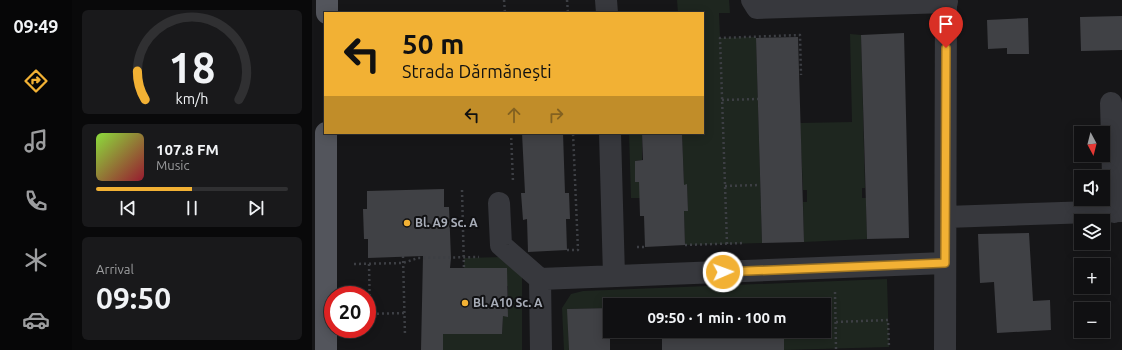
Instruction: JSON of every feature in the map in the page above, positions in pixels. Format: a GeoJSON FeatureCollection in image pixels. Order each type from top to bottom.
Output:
{"type":"FeatureCollection","features":[{"type":"Feature","properties":{"kind":"main road"},"geometry":{"type":"LineString","coordinates":[[327,0],[327,12]]}},
{"type":"Feature","properties":{"kind":"main road"},"geometry":{"type":"LineString","coordinates":[[326,134],[319,209],[326,350]]}},
{"type":"Feature","properties":{"kind":"street"},"geometry":{"type":"LineString","coordinates":[[606,0],[606,12]]}},
{"type":"Feature","properties":{"kind":"street"},"geometry":{"type":"LineString","coordinates":[[752,0],[757,8],[946,1],[945,350]]}},
{"type":"Feature","properties":{"kind":"street"},"geometry":{"type":"LineString","coordinates":[[946,217],[1118,212],[1111,103]]}},
{"type":"Feature","properties":{"kind":"street"},"geometry":{"type":"LineString","coordinates":[[610,134],[614,276]]}},
{"type":"Feature","properties":{"kind":"street"},"geometry":{"type":"LineString","coordinates":[[499,203],[501,245],[540,278],[945,263]]}},
{"type":"Feature","properties":{"kind":"street"},"geometry":{"type":"LineString","coordinates":[[540,278],[541,350]]}},
{"type":"Feature","properties":{"kind":"path"},"geometry":{"type":"LineString","coordinates":[[504,0],[505,12]]}},
{"type":"Feature","properties":{"kind":"path"},"geometry":{"type":"LineString","coordinates":[[567,0],[568,12]]}},
{"type":"Feature","properties":{"kind":"path"},"geometry":{"type":"LineString","coordinates":[[727,244],[720,38],[800,35],[801,75]]}},
{"type":"Feature","properties":{"kind":"path"},"geometry":{"type":"LineString","coordinates":[[722,100],[758,99]]}},
{"type":"Feature","properties":{"kind":"path"},"geometry":{"type":"LineString","coordinates":[[511,134],[513,186]]}},
{"type":"Feature","properties":{"kind":"path"},"geometry":{"type":"LineString","coordinates":[[567,250],[578,250],[573,134]]}},
{"type":"Feature","properties":{"kind":"path"},"geometry":{"type":"LineString","coordinates":[[725,186],[760,185]]}},
{"type":"Feature","properties":{"kind":"path"},"geometry":{"type":"LineString","coordinates":[[462,190],[464,269]]}},
{"type":"Feature","properties":{"kind":"path"},"geometry":{"type":"LineString","coordinates":[[686,245],[748,243]]}},
{"type":"Feature","properties":{"kind":"path"},"geometry":{"type":"LineString","coordinates":[[403,256],[405,336]]}},
{"type":"Feature","properties":{"kind":"path"},"geometry":{"type":"LineString","coordinates":[[354,264],[403,263],[418,258],[480,257]]}},
{"type":"Feature","properties":{"kind":"path"},"geometry":{"type":"LineString","coordinates":[[369,264],[369,286]]}},
{"type":"Feature","properties":{"kind":"path"},"geometry":{"type":"LineString","coordinates":[[835,288],[836,349]]}},
{"type":"Feature","properties":{"kind":"path"},"geometry":{"type":"LineString","coordinates":[[376,314],[404,313]]}},
{"type":"Feature","properties":{"kind":"path"},"geometry":{"type":"LineString","coordinates":[[836,322],[888,320],[889,347]]}},
{"type":"Feature","properties":{"kind":"shaded area"},"geometry":{"type":"Polygon","coordinates":[[[677,0],[729,0],[730,13],[719,13],[720,38],[756,37],[762,243],[685,245],[684,211],[688,211],[687,185],[684,185],[682,134],[704,134],[704,12],[678,12],[677,0]]]}},
{"type":"Feature","properties":{"kind":"shaded area"},"geometry":{"type":"Polygon","coordinates":[[[850,34],[861,35],[865,188],[862,188],[862,198],[866,198],[867,239],[804,242],[803,202],[807,202],[807,190],[803,190],[800,123],[852,122],[850,34]]]}},
{"type":"Feature","properties":{"kind":"shaded area"},"geometry":{"type":"Polygon","coordinates":[[[629,134],[642,134],[642,160],[635,161],[635,182],[643,182],[640,198],[631,198],[629,134]]]}},
{"type":"Feature","properties":{"kind":"shaded area"},"geometry":{"type":"Polygon","coordinates":[[[502,257],[522,276],[522,350],[443,350],[443,334],[502,334],[503,316],[508,316],[508,286],[502,286],[464,269],[464,258],[502,257]]]}},
{"type":"Feature","properties":{"kind":"shaded area"},"geometry":{"type":"Polygon","coordinates":[[[887,279],[889,347],[784,350],[784,338],[831,338],[831,298],[603,298],[603,308],[568,309],[569,350],[564,350],[562,308],[571,294],[583,291],[887,279]]]}},
{"type":"Feature","properties":{"kind":"building"},"geometry":{"type":"Polygon","coordinates":[[[1122,16],[1122,50],[1081,51],[1080,17],[1122,16]]]}},
{"type":"Feature","properties":{"kind":"building"},"geometry":{"type":"Polygon","coordinates":[[[1028,18],[1029,54],[1007,54],[1007,48],[988,49],[987,20],[1028,18]]]}},
{"type":"Feature","properties":{"kind":"building"},"geometry":{"type":"Polygon","coordinates":[[[904,33],[909,238],[867,239],[861,35],[904,33]]]}},
{"type":"Feature","properties":{"kind":"building"},"geometry":{"type":"Polygon","coordinates":[[[798,37],[804,242],[762,243],[756,38],[798,37]]]}},
{"type":"Feature","properties":{"kind":"building"},"geometry":{"type":"Polygon","coordinates":[[[522,134],[563,134],[565,193],[569,193],[570,219],[566,219],[567,250],[528,252],[527,219],[523,220],[521,193],[525,193],[522,134]]]}},
{"type":"Feature","properties":{"kind":"building"},"geometry":{"type":"Polygon","coordinates":[[[642,134],[682,134],[684,185],[687,184],[688,211],[684,211],[685,245],[645,247],[644,216],[640,216],[639,182],[635,182],[635,161],[643,160],[642,134]]]}},
{"type":"Feature","properties":{"kind":"building"},"geometry":{"type":"Polygon","coordinates":[[[444,189],[444,207],[449,207],[450,268],[507,268],[508,317],[503,316],[502,334],[443,334],[443,350],[421,350],[423,256],[368,258],[368,239],[364,239],[363,209],[367,209],[367,191],[444,189]]]}},
{"type":"Feature","properties":{"kind":"building"},"geometry":{"type":"Polygon","coordinates":[[[1029,233],[1033,301],[1050,300],[1051,330],[997,333],[994,282],[980,283],[978,234],[1029,233]]]}},
{"type":"Feature","properties":{"kind":"building"},"geometry":{"type":"Polygon","coordinates":[[[603,308],[603,338],[610,338],[610,350],[569,350],[567,309],[603,308]]]}},
{"type":"Feature","properties":{"kind":"building"},"geometry":{"type":"Polygon","coordinates":[[[662,338],[784,338],[784,350],[662,350],[662,338]]]}},
{"type":"Feature","properties":{"kind":"place","name":"Bl. A9 Sc. A"},"geometry":{"type":"Point","coordinates":[407,223]}},
{"type":"Feature","properties":{"kind":"place","name":"Bl. A10 Sc. A"},"geometry":{"type":"Point","coordinates":[465,303]}},
{"type":"Feature","properties":{"kind":"route"},"geometry":{"type":"LineString","coordinates":[[723,272],[945,263],[946,48]]}}]}
